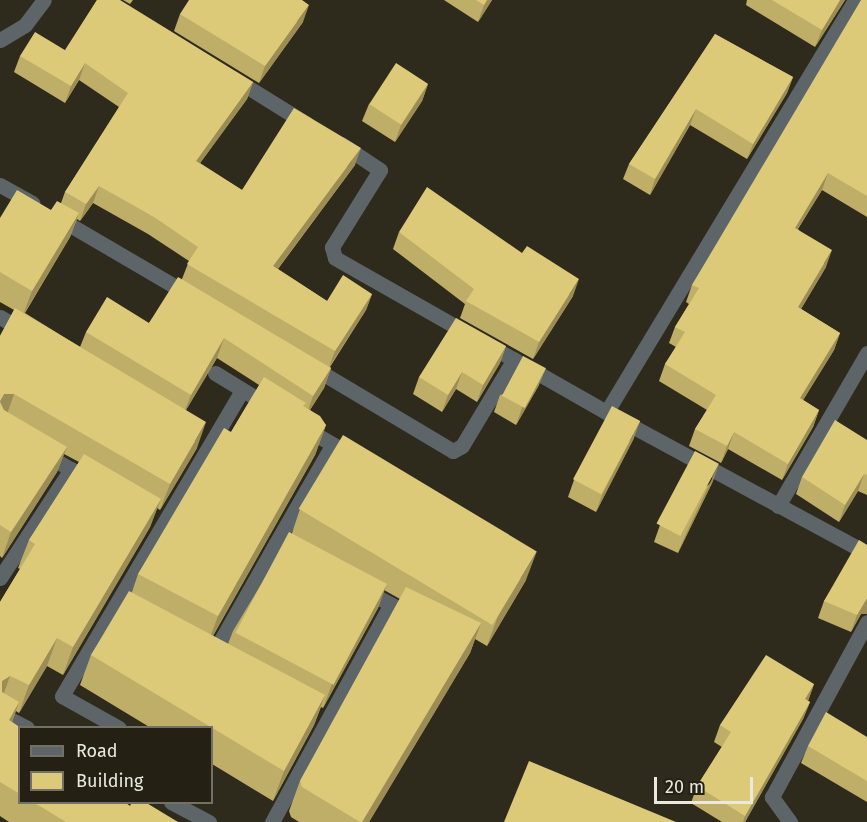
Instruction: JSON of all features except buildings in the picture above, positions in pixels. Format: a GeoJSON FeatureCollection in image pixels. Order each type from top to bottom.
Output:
{"type":"FeatureCollection","features":[{"type":"Feature","properties":{"kind":"street"},"geometry":{"type":"LineString","coordinates":[[0,40],[25,25],[44,0]]}},
{"type":"Feature","properties":{"kind":"street"},"geometry":{"type":"LineString","coordinates":[[606,412],[855,0]]}},
{"type":"Feature","properties":{"kind":"street"},"geometry":{"type":"LineString","coordinates":[[216,68],[380,170],[332,247],[335,258],[606,412],[867,553]]}},
{"type":"Feature","properties":{"kind":"street"},"geometry":{"type":"LineString","coordinates":[[0,185],[203,303]]}},
{"type":"Feature","properties":{"kind":"street"},"geometry":{"type":"LineString","coordinates":[[0,317],[40,341]]}},
{"type":"Feature","properties":{"kind":"street"},"geometry":{"type":"LineString","coordinates":[[778,506],[867,353]]}},
{"type":"Feature","properties":{"kind":"street"},"geometry":{"type":"LineString","coordinates":[[292,356],[453,451],[462,446],[514,359]]}},
{"type":"Feature","properties":{"kind":"street"},"geometry":{"type":"LineString","coordinates":[[215,373],[262,402]]}},
{"type":"Feature","properties":{"kind":"street"},"geometry":{"type":"LineString","coordinates":[[115,726],[62,696],[157,519],[205,439],[242,390]]}},
{"type":"Feature","properties":{"kind":"street"},"geometry":{"type":"LineString","coordinates":[[292,420],[374,469]]}},
{"type":"Feature","properties":{"kind":"street"},"geometry":{"type":"LineString","coordinates":[[191,648],[216,662],[276,543],[333,444]]}},
{"type":"Feature","properties":{"kind":"street"},"geometry":{"type":"LineString","coordinates":[[30,446],[101,487]]}},
{"type":"Feature","properties":{"kind":"street"},"geometry":{"type":"LineString","coordinates":[[0,578],[71,469]]}},
{"type":"Feature","properties":{"kind":"street"},"geometry":{"type":"LineString","coordinates":[[276,543],[318,566]]}},
{"type":"Feature","properties":{"kind":"street"},"geometry":{"type":"LineString","coordinates":[[349,582],[429,624]]}},
{"type":"Feature","properties":{"kind":"street"},"geometry":{"type":"LineString","coordinates":[[272,822],[321,718],[391,604]]}},
{"type":"Feature","properties":{"kind":"street"},"geometry":{"type":"LineString","coordinates":[[111,606],[131,616]]}},
{"type":"Feature","properties":{"kind":"street"},"geometry":{"type":"LineString","coordinates":[[790,822],[772,797],[867,622]]}},
{"type":"Feature","properties":{"kind":"street"},"geometry":{"type":"LineString","coordinates":[[0,714],[23,726]]}},
{"type":"Feature","properties":{"kind":"street"},"geometry":{"type":"LineString","coordinates":[[175,804],[209,822]]}}]}
